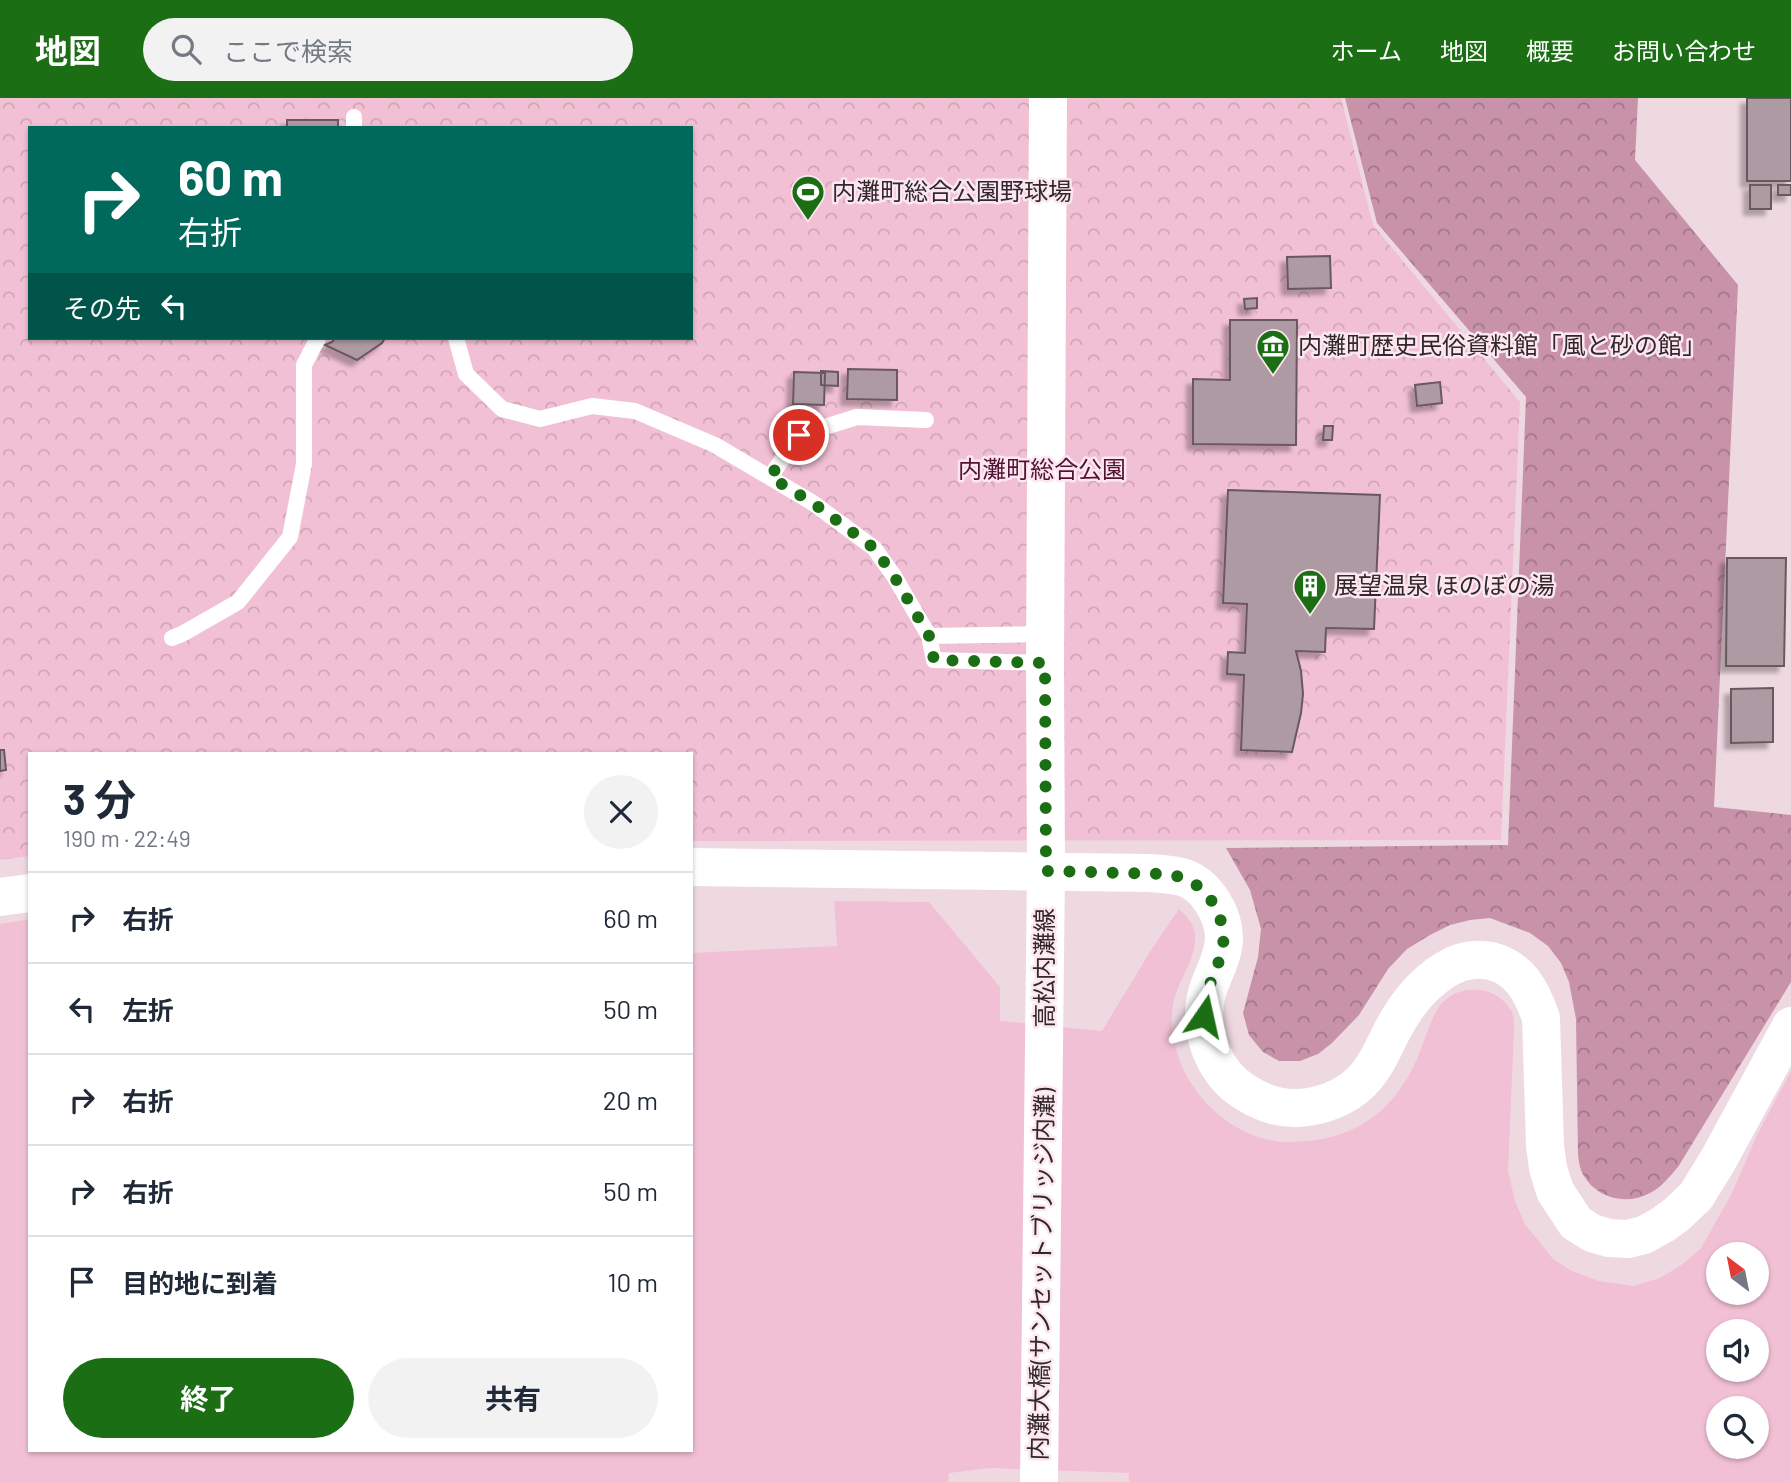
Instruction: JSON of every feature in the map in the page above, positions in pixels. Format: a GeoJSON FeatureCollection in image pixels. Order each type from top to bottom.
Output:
{"type":"FeatureCollection","features":[{"type":"Feature","properties":{"kind":"street","name":"高松内灘線"},"geometry":{"type":"LineString","coordinates":[[1044,1066],[1048,98]]}},
{"type":"Feature","properties":{"kind":"street"},"geometry":{"type":"LineString","coordinates":[[693,867],[1046,871],[1168,874],[1187,879],[1200,887],[1217,910],[1224,938],[1222,952],[1206,996],[1205,1032],[1210,1050],[1228,1079],[1236,1086],[1263,1102],[1281,1108],[1316,1106],[1336,1099],[1359,1084],[1377,1063],[1392,1030],[1413,997],[1431,978],[1461,962],[1494,962],[1519,975],[1535,1000],[1541,1018],[1545,1146],[1555,1191],[1576,1223],[1591,1233],[1609,1238],[1628,1239],[1644,1235],[1676,1215],[1696,1196],[1791,1026]]}},
{"type":"Feature","properties":{"kind":"street"},"geometry":{"type":"LineString","coordinates":[[0,897],[28,893]]}},
{"type":"Feature","properties":{"kind":"street","name":"内灘大橋(サンセットブリッジ内灘)"},"geometry":{"type":"LineString","coordinates":[[1040,1482],[1044,1066]]}},
{"type":"Feature","properties":{"kind":"lane"},"geometry":{"type":"LineString","coordinates":[[172,638],[238,602],[290,537],[304,464],[304,365],[317,340]]}},
{"type":"Feature","properties":{"kind":"lane"},"geometry":{"type":"LineString","coordinates":[[457,340],[466,374],[502,410],[540,419],[592,406],[635,411],[715,444],[813,503],[874,548],[894,576],[929,636],[934,660],[1045,648]]}},
{"type":"Feature","properties":{"kind":"lane"},"geometry":{"type":"LineString","coordinates":[[770,477],[799,435],[857,417],[926,420]]}},
{"type":"Feature","properties":{"kind":"lane"},"geometry":{"type":"LineString","coordinates":[[929,636],[1045,648]]}},
{"type":"Feature","properties":{"kind":"green space","name":"内灘町総合公園"},"geometry":{"type":"Polygon","coordinates":[[[0,98],[1341,98],[1373,225],[1520,402],[1501,840],[693,841],[693,752],[28,752],[28,856],[0,860],[0,98]]]}},
{"type":"Feature","properties":{"kind":"green space"},"geometry":{"type":"Polygon","coordinates":[[[1345,98],[1638,98],[1635,160],[1738,285],[1714,807],[1791,815],[1791,982],[1678,1167],[1658,1188],[1641,1197],[1613,1198],[1596,1190],[1584,1176],[1578,1155],[1576,1019],[1569,982],[1561,963],[1548,946],[1530,933],[1490,918],[1450,925],[1430,935],[1407,949],[1388,969],[1359,1015],[1332,1043],[1318,1054],[1300,1061],[1279,1061],[1263,1052],[1249,1035],[1243,1013],[1258,957],[1261,929],[1250,890],[1226,848],[1508,845],[1526,397],[1377,223],[1345,98]]]}},
{"type":"Feature","properties":{"kind":"green space"},"geometry":{"type":"Polygon","coordinates":[[[834,901],[929,902],[1000,987],[1000,1021],[1102,1031],[1179,909],[1191,923],[1195,935],[1192,957],[1173,1005],[1172,1028],[1185,1073],[1214,1110],[1232,1124],[1253,1135],[1275,1141],[1298,1142],[1325,1138],[1342,1134],[1373,1118],[1386,1106],[1407,1078],[1442,1003],[1459,992],[1468,990],[1496,996],[1511,1010],[1513,1017],[1508,1171],[1515,1201],[1525,1224],[1553,1259],[1572,1271],[1599,1281],[1633,1286],[1660,1278],[1683,1264],[1701,1248],[1732,1193],[1757,1135],[1791,1071],[1791,1482],[1129,1482],[1129,1473],[990,1468],[949,1473],[948,1482],[0,1482],[0,924],[28,919],[28,1452],[693,1452],[693,953],[837,946],[834,901]]]}},
{"type":"Feature","properties":{"kind":"building"},"geometry":{"type":"Polygon","coordinates":[[[1747,98],[1791,98],[1791,181],[1747,181],[1747,98]]]}},
{"type":"Feature","properties":{"kind":"building"},"geometry":{"type":"Polygon","coordinates":[[[287,120],[338,120],[338,126],[287,126],[287,120]]]}},
{"type":"Feature","properties":{"kind":"building"},"geometry":{"type":"Polygon","coordinates":[[[1750,185],[1771,185],[1771,209],[1750,209],[1750,185]]]}},
{"type":"Feature","properties":{"kind":"building"},"geometry":{"type":"Polygon","coordinates":[[[1778,185],[1791,185],[1791,195],[1778,195],[1778,185]]]}},
{"type":"Feature","properties":{"kind":"building"},"geometry":{"type":"Polygon","coordinates":[[[1330,256],[1331,288],[1288,289],[1287,257],[1330,256]]]}},
{"type":"Feature","properties":{"kind":"building"},"geometry":{"type":"Polygon","coordinates":[[[1257,298],[1257,308],[1245,309],[1244,299],[1257,298]]]}},
{"type":"Feature","properties":{"kind":"building"},"geometry":{"type":"Polygon","coordinates":[[[1230,320],[1297,320],[1296,445],[1193,444],[1193,379],[1230,380],[1230,320]]]}},
{"type":"Feature","properties":{"kind":"building"},"geometry":{"type":"Polygon","coordinates":[[[384,340],[357,360],[325,345],[332,342],[384,340]]]}},
{"type":"Feature","properties":{"kind":"building"},"geometry":{"type":"Polygon","coordinates":[[[848,369],[897,370],[897,400],[847,399],[848,369]]]}},
{"type":"Feature","properties":{"kind":"building"},"geometry":{"type":"Polygon","coordinates":[[[821,371],[838,372],[838,386],[821,385],[821,371]]]}},
{"type":"Feature","properties":{"kind":"building"},"geometry":{"type":"Polygon","coordinates":[[[794,372],[825,373],[824,405],[793,404],[794,372]]]}},
{"type":"Feature","properties":{"kind":"building"},"geometry":{"type":"Polygon","coordinates":[[[1440,382],[1442,403],[1417,406],[1415,385],[1440,382]]]}},
{"type":"Feature","properties":{"kind":"building"},"geometry":{"type":"Polygon","coordinates":[[[1324,426],[1333,426],[1332,440],[1323,440],[1324,426]]]}},
{"type":"Feature","properties":{"kind":"building","name":"展望温泉 ほのぼの湯"},"geometry":{"type":"Polygon","coordinates":[[[1228,490],[1380,495],[1374,629],[1326,628],[1325,652],[1296,651],[1303,694],[1292,752],[1241,750],[1244,675],[1227,674],[1228,652],[1245,653],[1247,604],[1223,603],[1228,490]]]}},
{"type":"Feature","properties":{"kind":"building"},"geometry":{"type":"Polygon","coordinates":[[[1727,558],[1786,558],[1784,666],[1726,666],[1727,558]]]}},
{"type":"Feature","properties":{"kind":"building"},"geometry":{"type":"Polygon","coordinates":[[[1773,688],[1773,742],[1731,743],[1731,689],[1773,688]]]}},
{"type":"Feature","properties":{"kind":"building"},"geometry":{"type":"Polygon","coordinates":[[[0,750],[4,750],[6,770],[0,771],[0,750]]]}},
{"type":"Feature","properties":{"kind":"place","name":"内灘町総合公園野球場"},"geometry":{"type":"Point","coordinates":[808,222]}},
{"type":"Feature","properties":{"kind":"place","name":"内灘町歴史民俗資料館「風と砂の館」"},"geometry":{"type":"Point","coordinates":[1273,376]}},
{"type":"Feature","properties":{"kind":"place","name":"展望温泉 ほのぼの湯"},"geometry":{"type":"Point","coordinates":[1310,616]}},
{"type":"Feature","properties":{"kind":"route"},"geometry":{"type":"LineString","coordinates":[[799,435],[770,477],[813,503],[874,548],[894,576],[929,636],[934,660],[1045,663],[1046,871],[1168,874],[1187,879],[1200,887],[1209,898],[1217,910],[1224,938],[1222,952],[1206,996],[1204,1016]]}}]}
